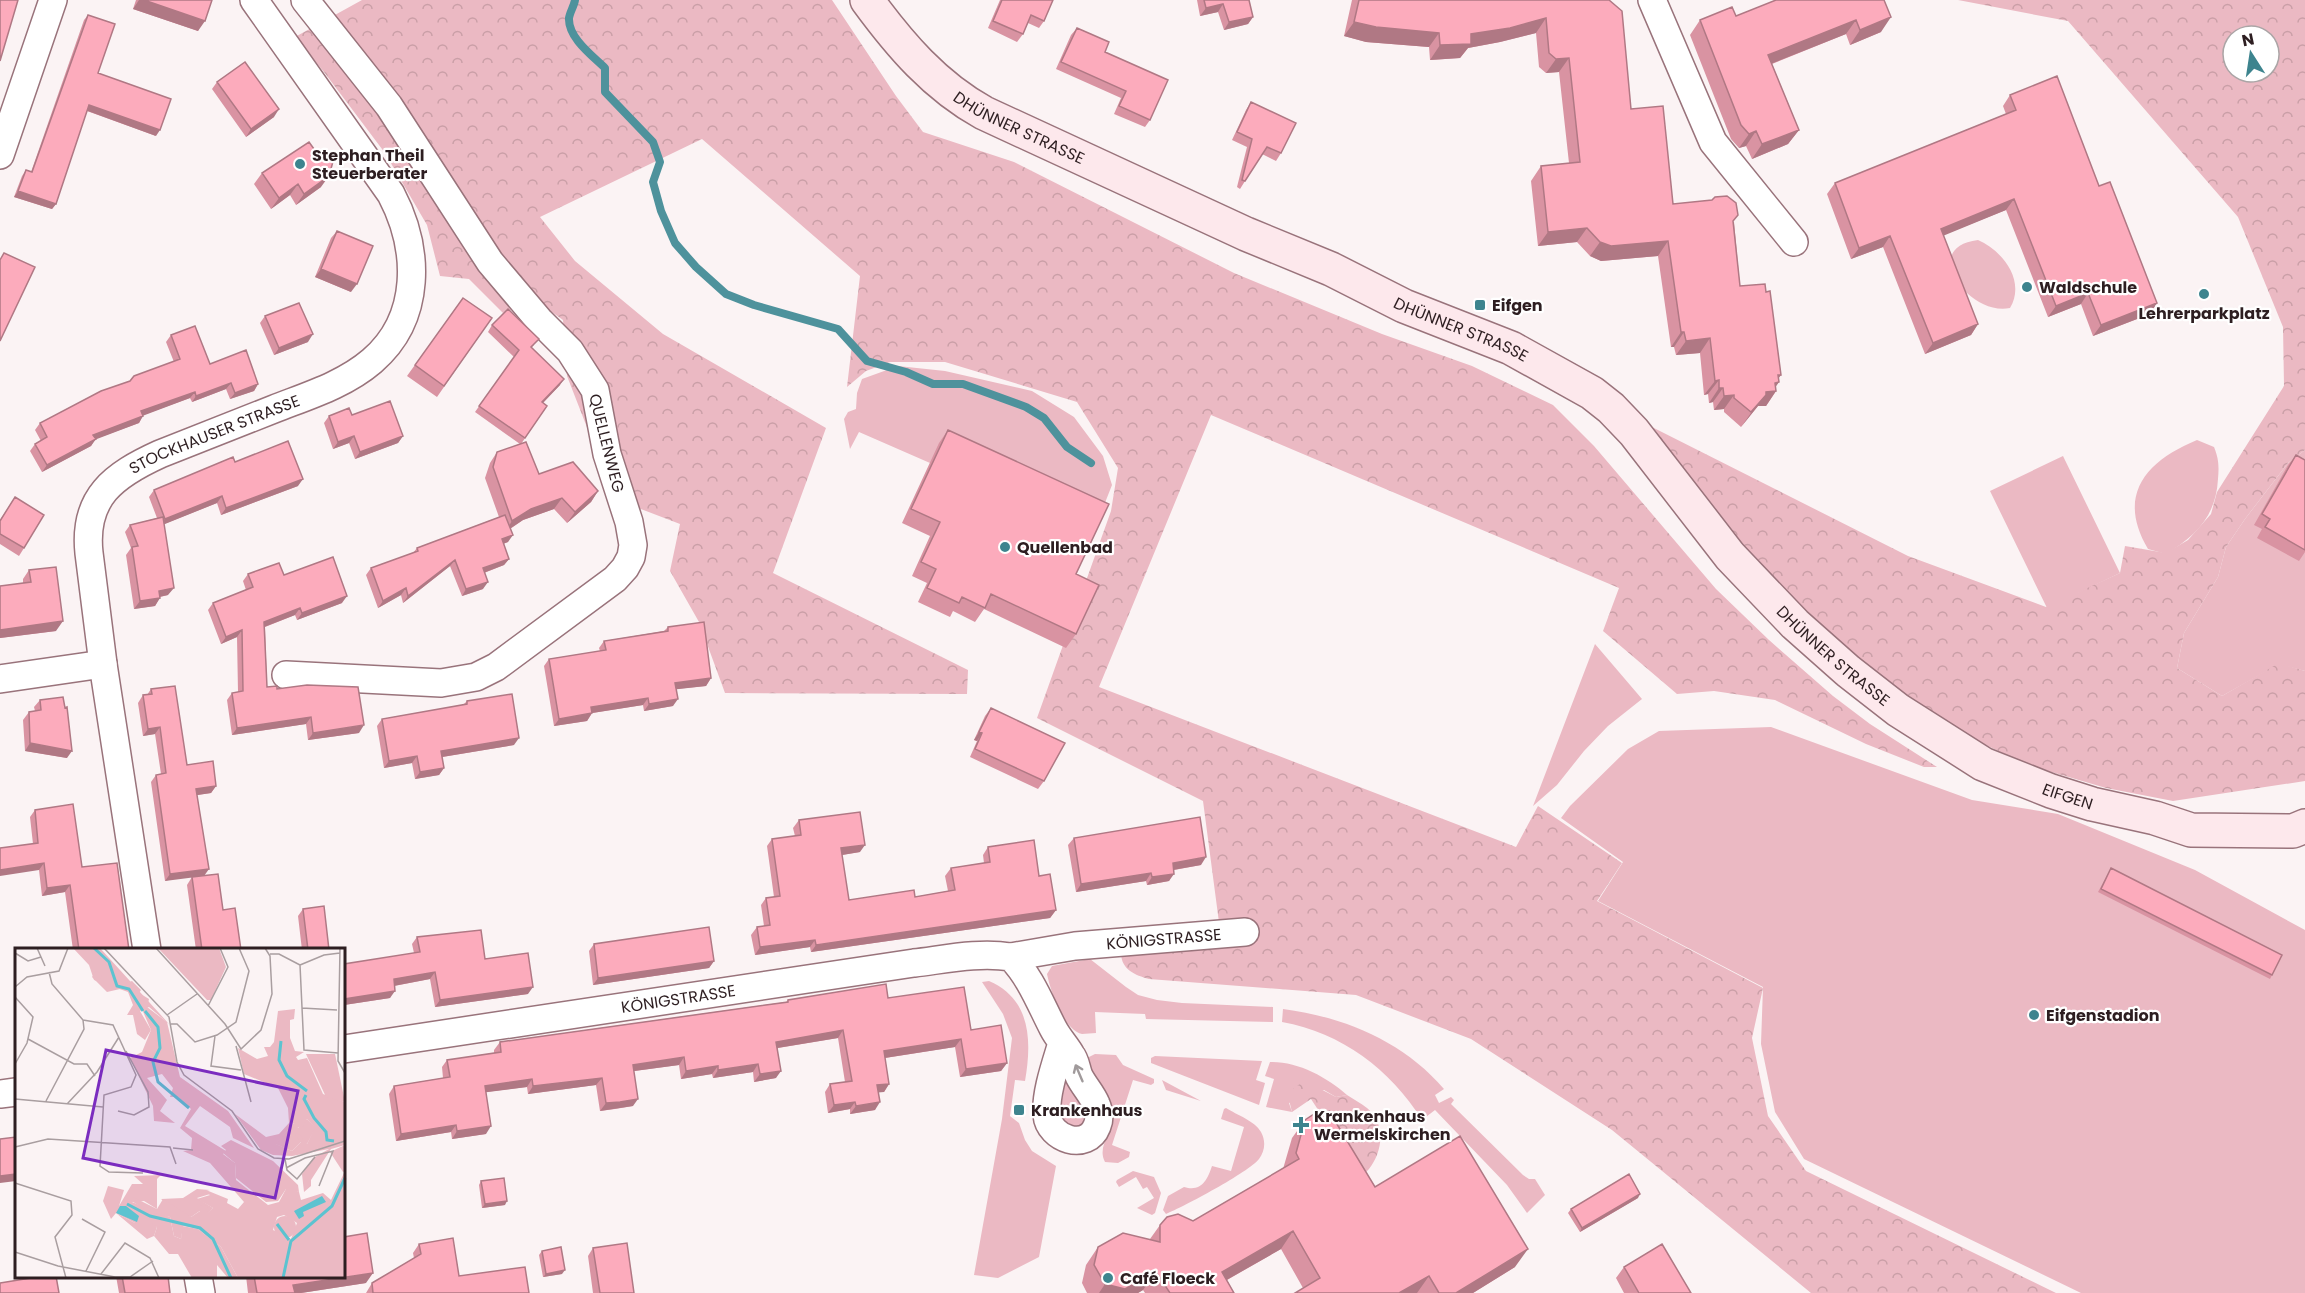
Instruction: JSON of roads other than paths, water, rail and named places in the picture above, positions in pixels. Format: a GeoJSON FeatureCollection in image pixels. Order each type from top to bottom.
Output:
{"type":"FeatureCollection","features":[{"type":"Feature","properties":{"kind":"main road","name":"DHÜNNER STRASSE"},"geometry":{"type":"LineString","coordinates":[[867,0],[897,42],[918,63],[955,95],[984,113],[1246,234],[1330,269],[1404,306],[1511,348],[1592,393],[1611,408],[1634,432],[1730,556],[1795,624],[1898,710],[1983,764]]}},
{"type":"Feature","properties":{"kind":"main road","name":"EIFGEN"},"geometry":{"type":"LineString","coordinates":[[1983,764],[2061,795],[2155,818],[2191,830],[2292,831],[2305,826]]}},
{"type":"Feature","properties":{"kind":"main road","name":"EIFGEN"},"geometry":{"type":"LineString","coordinates":[[2155,818],[2191,812],[2305,816]]}},
{"type":"Feature","properties":{"kind":"street"},"geometry":{"type":"LineString","coordinates":[[0,155],[53,0]]}},
{"type":"Feature","properties":{"kind":"street","name":"STOCKHAUSER STRASSE"},"geometry":{"type":"LineString","coordinates":[[147,948],[103,664],[87,537],[94,506],[119,475],[134,466],[327,389],[355,373],[372,361],[393,336],[410,295],[413,268],[405,226],[396,203],[254,0]]}},
{"type":"Feature","properties":{"kind":"street","name":"QUELLENWEG"},"geometry":{"type":"LineString","coordinates":[[286,675],[441,683],[476,677],[496,667],[615,579],[631,557],[633,544],[629,522],[607,454],[595,390],[587,376],[570,351],[539,320],[490,262],[388,106],[305,0]]}},
{"type":"Feature","properties":{"kind":"street"},"geometry":{"type":"LineString","coordinates":[[1652,0],[1713,142],[1794,242]]}},
{"type":"Feature","properties":{"kind":"street"},"geometry":{"type":"LineString","coordinates":[[0,679],[103,664]]}},
{"type":"Feature","properties":{"kind":"street","name":"KÖNIGSTRASSE"},"geometry":{"type":"LineString","coordinates":[[345,1049],[914,963],[976,955],[1011,957],[1075,946],[1245,932]]}},
{"type":"Feature","properties":{"kind":"street"},"geometry":{"type":"LineString","coordinates":[[1011,957],[1027,976],[1062,1043]]}},
{"type":"Feature","properties":{"kind":"street"},"geometry":{"type":"LineString","coordinates":[[0,1094],[15,1092]]}},
{"type":"Feature","properties":{"kind":"street"},"geometry":{"type":"LineString","coordinates":[[198,1278],[201,1293]]}},
{"type":"Feature","properties":{"kind":"waterway"},"geometry":{"type":"LineString","coordinates":[[575,0],[569,18],[570,25],[582,46],[605,68],[605,92],[653,142],[660,162],[653,182],[661,211],[675,243],[696,267],[726,294],[754,305],[838,329],[867,361],[906,372],[933,384],[963,384],[1026,407],[1044,418],[1067,447],[1091,463]]}},
{"type":"Feature","properties":{"kind":"place","name":"Stephan Theil Steuerberater"},"geometry":{"type":"Point","coordinates":[300,164]}},
{"type":"Feature","properties":{"kind":"place","name":"Waldschule"},"geometry":{"type":"Point","coordinates":[2027,287]}},
{"type":"Feature","properties":{"kind":"place","name":"Lehrerparkplatz"},"geometry":{"type":"Point","coordinates":[2204,294]}},
{"type":"Feature","properties":{"kind":"place","name":"Eifgen"},"geometry":{"type":"Point","coordinates":[1480,305]}},
{"type":"Feature","properties":{"kind":"place","name":"Quellenbad"},"geometry":{"type":"Point","coordinates":[1005,547]}},
{"type":"Feature","properties":{"kind":"place","name":"Eifgenstadion"},"geometry":{"type":"Point","coordinates":[2034,1015]}},
{"type":"Feature","properties":{"kind":"place","name":"Krankenhaus"},"geometry":{"type":"Point","coordinates":[1019,1110]}},
{"type":"Feature","properties":{"kind":"place","name":"Krankenhaus Wermelskirchen"},"geometry":{"type":"Point","coordinates":[1301,1125]}},
{"type":"Feature","properties":{"kind":"place","name":"Café Floeck"},"geometry":{"type":"Point","coordinates":[1108,1278]}}]}
